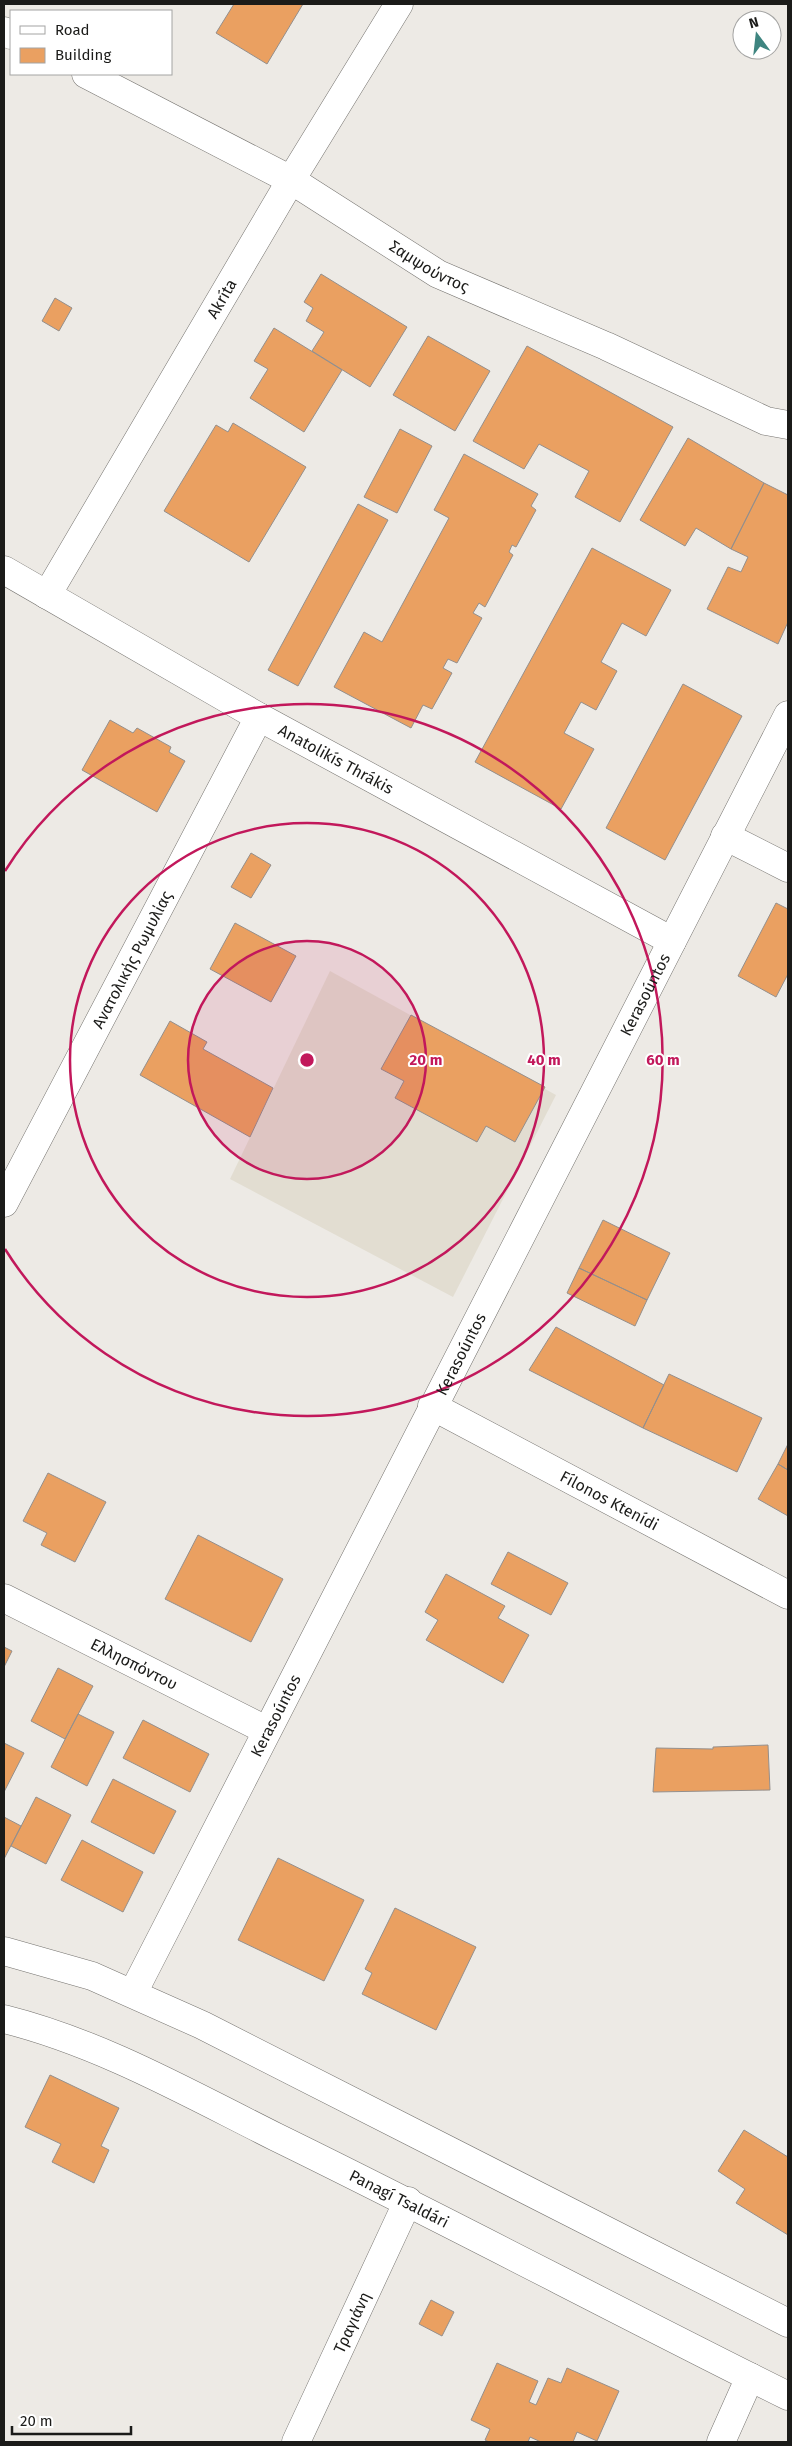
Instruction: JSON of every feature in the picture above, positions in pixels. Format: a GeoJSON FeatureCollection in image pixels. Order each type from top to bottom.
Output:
{"type":"FeatureCollection","features":[{"type":"Feature","properties":{"kind":"street","name":"Akríta"},"geometry":{"type":"LineString","coordinates":[[47,594],[292,180],[399,4]]}},
{"type":"Feature","properties":{"kind":"street","name":"Σαμψούντος"},"geometry":{"type":"LineString","coordinates":[[88,75],[292,180],[438,274],[606,346],[766,421],[788,425]]}},
{"type":"Feature","properties":{"kind":"street","name":"Anatolikís Thrákis"},"geometry":{"type":"LineString","coordinates":[[4,570],[259,717],[672,941]]}},
{"type":"Feature","properties":{"kind":"street","name":"Kerasoúntos"},"geometry":{"type":"LineString","coordinates":[[133,1993],[432,1406],[788,715]]}},
{"type":"Feature","properties":{"kind":"street","name":"Ανατολικής Ρωμυλίας"},"geometry":{"type":"LineString","coordinates":[[4,1202],[259,717]]}},
{"type":"Feature","properties":{"kind":"street"},"geometry":{"type":"LineString","coordinates":[[725,836],[788,868]]}},
{"type":"Feature","properties":{"kind":"street","name":"Fílonos Ktenídi"},"geometry":{"type":"LineString","coordinates":[[432,1406],[788,1595]]}},
{"type":"Feature","properties":{"kind":"street","name":"Ελλησπόντου"},"geometry":{"type":"LineString","coordinates":[[4,1598],[266,1730]]}},
{"type":"Feature","properties":{"kind":"street"},"geometry":{"type":"LineString","coordinates":[[4,1951],[62,1966],[133,1993],[202,2025],[788,2323]]}},
{"type":"Feature","properties":{"kind":"street","name":"Panagí Tsaldári"},"geometry":{"type":"LineString","coordinates":[[4,2018],[48,2031],[128,2064],[408,2201],[788,2396]]}},
{"type":"Feature","properties":{"kind":"street","name":"Τραγιάνη"},"geometry":{"type":"LineString","coordinates":[[296,2442],[408,2201]]}},
{"type":"Feature","properties":{"kind":"street"},"geometry":{"type":"LineString","coordinates":[[721,2442],[750,2377]]}},
{"type":"Feature","properties":{"kind":"shaded area"},"geometry":{"type":"Polygon","coordinates":[[[330,971],[556,1095],[453,1297],[230,1179],[330,971]]]}},
{"type":"Feature","properties":{"kind":"building"},"geometry":{"type":"Polygon","coordinates":[[[234,4],[303,4],[267,64],[216,33],[234,4]]]}},
{"type":"Feature","properties":{"kind":"building"},"geometry":{"type":"Polygon","coordinates":[[[321,274],[407,327],[370,387],[312,351],[324,332],[306,321],[313,308],[304,302],[321,274]]]}},
{"type":"Feature","properties":{"kind":"building"},"geometry":{"type":"Polygon","coordinates":[[[55,298],[72,308],[59,331],[42,321],[55,298]]]}},
{"type":"Feature","properties":{"kind":"building"},"geometry":{"type":"Polygon","coordinates":[[[274,328],[342,370],[304,432],[250,398],[268,369],[254,361],[274,328]]]}},
{"type":"Feature","properties":{"kind":"building"},"geometry":{"type":"Polygon","coordinates":[[[428,336],[490,371],[455,431],[393,395],[428,336]]]}},
{"type":"Feature","properties":{"kind":"building"},"geometry":{"type":"Polygon","coordinates":[[[527,346],[673,427],[620,522],[575,497],[589,471],[539,444],[524,469],[473,441],[527,346]]]}},
{"type":"Feature","properties":{"kind":"building"},"geometry":{"type":"Polygon","coordinates":[[[233,423],[306,467],[249,562],[164,511],[216,425],[228,432],[233,423]]]}},
{"type":"Feature","properties":{"kind":"building"},"geometry":{"type":"Polygon","coordinates":[[[400,429],[432,446],[397,513],[364,497],[400,429]]]}},
{"type":"Feature","properties":{"kind":"building"},"geometry":{"type":"Polygon","coordinates":[[[688,438],[764,483],[731,549],[696,528],[685,546],[640,520],[688,438]]]}},
{"type":"Feature","properties":{"kind":"building"},"geometry":{"type":"Polygon","coordinates":[[[464,454],[538,494],[531,506],[536,510],[516,547],[512,545],[509,552],[513,555],[485,607],[479,603],[473,613],[482,618],[457,663],[448,659],[443,668],[452,673],[432,709],[423,705],[411,728],[334,687],[364,632],[382,642],[449,518],[434,510],[464,454]]]}},
{"type":"Feature","properties":{"kind":"building"},"geometry":{"type":"Polygon","coordinates":[[[764,483],[788,495],[788,622],[778,644],[707,609],[728,567],[741,572],[748,557],[731,549],[764,483]]]}},
{"type":"Feature","properties":{"kind":"building"},"geometry":{"type":"Polygon","coordinates":[[[358,504],[388,520],[298,686],[268,670],[358,504]]]}},
{"type":"Feature","properties":{"kind":"building"},"geometry":{"type":"Polygon","coordinates":[[[592,548],[671,590],[646,636],[622,623],[601,662],[617,671],[596,710],[581,702],[564,733],[594,749],[561,809],[475,762],[592,548]]]}},
{"type":"Feature","properties":{"kind":"building"},"geometry":{"type":"Polygon","coordinates":[[[683,684],[742,716],[665,860],[606,828],[683,684]]]}},
{"type":"Feature","properties":{"kind":"building"},"geometry":{"type":"Polygon","coordinates":[[[110,720],[133,733],[137,728],[171,747],[169,752],[185,761],[157,812],[82,770],[110,720]]]}},
{"type":"Feature","properties":{"kind":"building"},"geometry":{"type":"Polygon","coordinates":[[[251,853],[271,865],[251,898],[231,887],[251,853]]]}},
{"type":"Feature","properties":{"kind":"building"},"geometry":{"type":"Polygon","coordinates":[[[776,903],[788,909],[788,974],[776,997],[738,976],[776,903]]]}},
{"type":"Feature","properties":{"kind":"building"},"geometry":{"type":"Polygon","coordinates":[[[235,923],[296,956],[271,1002],[210,969],[235,923]]]}},
{"type":"Feature","properties":{"kind":"building"},"geometry":{"type":"Polygon","coordinates":[[[411,1015],[545,1087],[515,1142],[486,1126],[477,1142],[395,1098],[404,1081],[381,1069],[411,1015]]]}},
{"type":"Feature","properties":{"kind":"building"},"geometry":{"type":"Polygon","coordinates":[[[170,1021],[207,1042],[203,1049],[273,1088],[250,1137],[140,1075],[170,1021]]]}},
{"type":"Feature","properties":{"kind":"building"},"geometry":{"type":"Polygon","coordinates":[[[603,1220],[670,1253],[647,1300],[579,1268],[603,1220]]]}},
{"type":"Feature","properties":{"kind":"building"},"geometry":{"type":"Polygon","coordinates":[[[579,1268],[647,1300],[635,1326],[567,1293],[579,1268]]]}},
{"type":"Feature","properties":{"kind":"building"},"geometry":{"type":"Polygon","coordinates":[[[556,1327],[664,1385],[643,1428],[529,1370],[556,1327]]]}},
{"type":"Feature","properties":{"kind":"building"},"geometry":{"type":"Polygon","coordinates":[[[669,1374],[762,1418],[737,1472],[643,1428],[669,1374]]]}},
{"type":"Feature","properties":{"kind":"building"},"geometry":{"type":"Polygon","coordinates":[[[788,1444],[788,1470],[778,1464],[788,1444]]]}},
{"type":"Feature","properties":{"kind":"building"},"geometry":{"type":"Polygon","coordinates":[[[778,1464],[788,1470],[788,1516],[758,1499],[778,1464]]]}},
{"type":"Feature","properties":{"kind":"building"},"geometry":{"type":"Polygon","coordinates":[[[48,1473],[106,1502],[75,1562],[41,1545],[47,1533],[23,1521],[48,1473]]]}},
{"type":"Feature","properties":{"kind":"building"},"geometry":{"type":"Polygon","coordinates":[[[198,1535],[283,1579],[251,1642],[165,1599],[198,1535]]]}},
{"type":"Feature","properties":{"kind":"building"},"geometry":{"type":"Polygon","coordinates":[[[508,1552],[568,1583],[551,1615],[491,1584],[508,1552]]]}},
{"type":"Feature","properties":{"kind":"building"},"geometry":{"type":"Polygon","coordinates":[[[446,1574],[505,1606],[498,1618],[529,1635],[503,1683],[426,1640],[438,1620],[425,1612],[446,1574]]]}},
{"type":"Feature","properties":{"kind":"building"},"geometry":{"type":"Polygon","coordinates":[[[4,1647],[12,1651],[4,1667],[4,1647]]]}},
{"type":"Feature","properties":{"kind":"building"},"geometry":{"type":"Polygon","coordinates":[[[58,1668],[93,1686],[65,1739],[31,1721],[58,1668]]]}},
{"type":"Feature","properties":{"kind":"building"},"geometry":{"type":"Polygon","coordinates":[[[78,1714],[114,1732],[87,1786],[51,1767],[78,1714]]]}},
{"type":"Feature","properties":{"kind":"building"},"geometry":{"type":"Polygon","coordinates":[[[143,1720],[209,1754],[190,1792],[123,1758],[143,1720]]]}},
{"type":"Feature","properties":{"kind":"building"},"geometry":{"type":"Polygon","coordinates":[[[4,1743],[24,1753],[4,1792],[4,1743]]]}},
{"type":"Feature","properties":{"kind":"building"},"geometry":{"type":"Polygon","coordinates":[[[768,1745],[770,1790],[653,1792],[656,1748],[713,1749],[713,1747],[768,1745]]]}},
{"type":"Feature","properties":{"kind":"building"},"geometry":{"type":"Polygon","coordinates":[[[113,1779],[176,1811],[154,1854],[91,1822],[113,1779]]]}},
{"type":"Feature","properties":{"kind":"building"},"geometry":{"type":"Polygon","coordinates":[[[36,1797],[71,1815],[46,1864],[11,1846],[36,1797]]]}},
{"type":"Feature","properties":{"kind":"building"},"geometry":{"type":"Polygon","coordinates":[[[4,1817],[21,1826],[4,1859],[4,1817]]]}},
{"type":"Feature","properties":{"kind":"building"},"geometry":{"type":"Polygon","coordinates":[[[82,1840],[143,1872],[123,1912],[61,1880],[82,1840]]]}},
{"type":"Feature","properties":{"kind":"building"},"geometry":{"type":"Polygon","coordinates":[[[278,1858],[364,1900],[324,1981],[238,1940],[278,1858]]]}},
{"type":"Feature","properties":{"kind":"building"},"geometry":{"type":"Polygon","coordinates":[[[395,1908],[476,1947],[436,2030],[362,1994],[372,1973],[365,1969],[395,1908]]]}},
{"type":"Feature","properties":{"kind":"building"},"geometry":{"type":"Polygon","coordinates":[[[50,2075],[119,2108],[101,2146],[109,2150],[94,2183],[52,2162],[61,2144],[25,2127],[50,2075]]]}},
{"type":"Feature","properties":{"kind":"building"},"geometry":{"type":"Polygon","coordinates":[[[744,2130],[788,2157],[788,2235],[736,2203],[745,2189],[718,2171],[744,2130]]]}},
{"type":"Feature","properties":{"kind":"building"},"geometry":{"type":"Polygon","coordinates":[[[431,2300],[454,2312],[442,2336],[419,2324],[431,2300]]]}},
{"type":"Feature","properties":{"kind":"building"},"geometry":{"type":"Polygon","coordinates":[[[497,2363],[538,2381],[529,2402],[536,2405],[548,2378],[561,2383],[567,2368],[619,2391],[597,2441],[577,2432],[573,2442],[541,2442],[530,2437],[528,2442],[489,2442],[485,2440],[490,2429],[471,2420],[497,2363]]]}}]}
